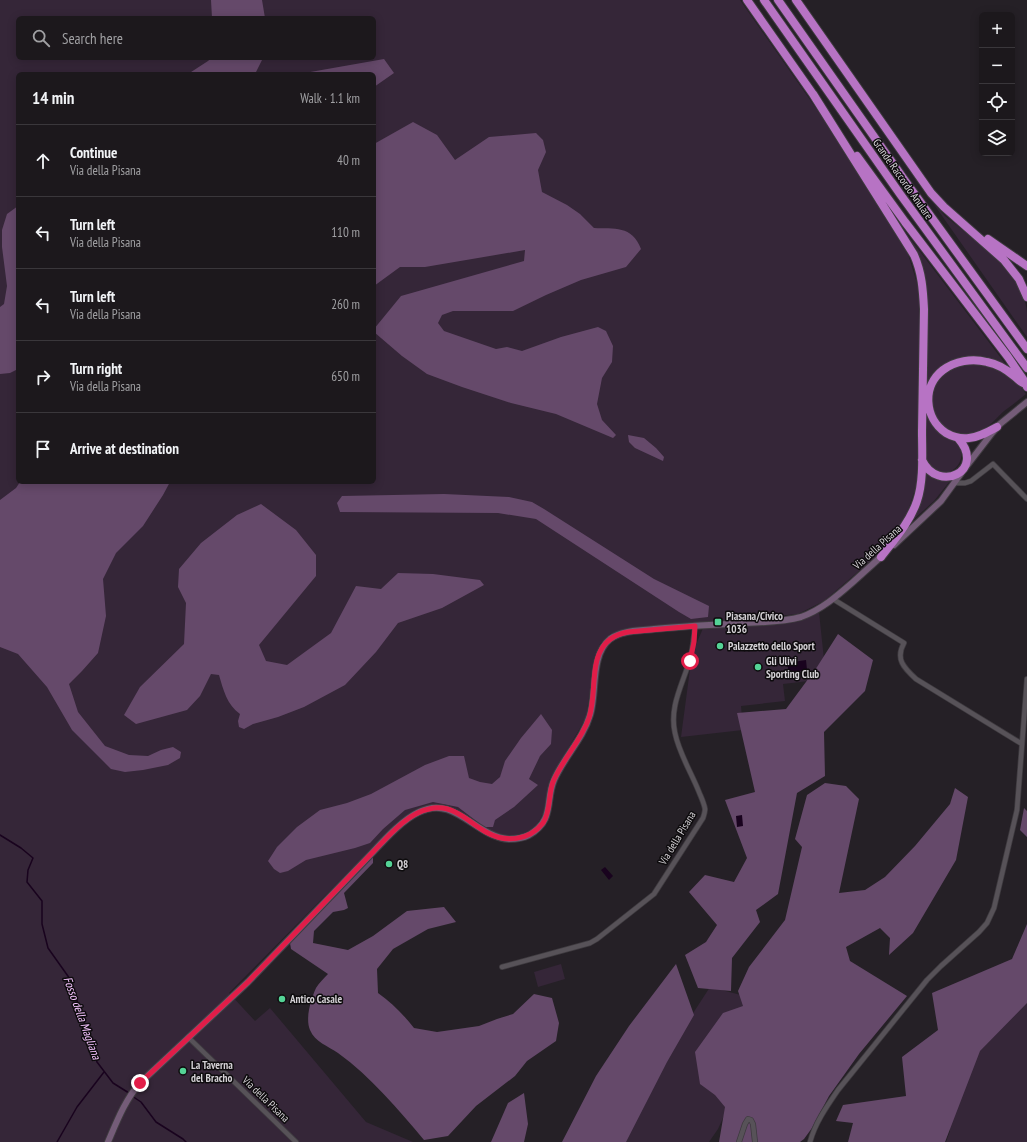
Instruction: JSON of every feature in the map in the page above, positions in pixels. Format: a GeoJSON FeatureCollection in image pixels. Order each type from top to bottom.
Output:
{"type":"FeatureCollection","features":[{"type":"Feature","properties":{"kind":"highway"},"geometry":{"type":"LineString","coordinates":[[747,0],[905,222],[1008,357],[1026,386]]}},
{"type":"Feature","properties":{"kind":"highway","name":"Grande Raccordo Anulare"},"geometry":{"type":"LineString","coordinates":[[764,0],[900,194],[1027,368]]}},
{"type":"Feature","properties":{"kind":"highway","name":"Grande Raccordo Anulare"},"geometry":{"type":"LineString","coordinates":[[778,0],[908,185],[1027,349]]}},
{"type":"Feature","properties":{"kind":"highway","name":"Grande Raccordo Anulare"},"geometry":{"type":"LineString","coordinates":[[796,0],[931,193],[944,207]]}},
{"type":"Feature","properties":{"kind":"highway"},"geometry":{"type":"LineString","coordinates":[[813,94],[914,255],[920,270],[923,285],[922,459],[920,488],[917,501],[911,514],[899,534],[881,557]]}},
{"type":"Feature","properties":{"kind":"highway"},"geometry":{"type":"LineString","coordinates":[[944,207],[1027,266]]}},
{"type":"Feature","properties":{"kind":"highway"},"geometry":{"type":"LineString","coordinates":[[944,207],[1004,260],[1019,279],[1027,297]]}},
{"type":"Feature","properties":{"kind":"highway"},"geometry":{"type":"LineString","coordinates":[[997,427],[975,437],[958,438],[949,435],[939,428],[931,416],[928,408],[930,389],[936,377],[943,370],[960,362],[977,360],[1001,367],[1026,386]]}},
{"type":"Feature","properties":{"kind":"highway"},"geometry":{"type":"LineString","coordinates":[[922,459],[925,466],[933,473],[946,477],[954,475],[965,468],[967,460],[964,446],[958,438]]}},
{"type":"Feature","properties":{"kind":"main road","name":"Via della Pisana"},"geometry":{"type":"LineString","coordinates":[[108,1142],[119,1116],[136,1088],[143,1080],[248,982],[375,849],[403,823],[418,812],[435,808],[452,811],[458,813],[496,837],[515,839],[522,838],[535,831],[542,824],[547,816],[554,780],[590,717],[597,660],[600,651],[613,637],[623,633],[790,619],[811,613],[833,599],[942,501],[965,468],[997,427],[1025,404]]}},
{"type":"Feature","properties":{"kind":"street"},"geometry":{"type":"LineString","coordinates":[[955,483],[965,483],[971,481],[993,464],[1027,500]]}},
{"type":"Feature","properties":{"kind":"street"},"geometry":{"type":"LineString","coordinates":[[833,599],[904,643],[900,654],[901,660],[904,667],[916,679],[1022,744]]}},
{"type":"Feature","properties":{"kind":"street","name":"Via della Pisana"},"geometry":{"type":"LineString","coordinates":[[502,967],[590,943],[597,939],[654,894],[703,818],[705,811],[703,804],[678,745],[673,720],[676,700],[691,659],[695,626]]}},
{"type":"Feature","properties":{"kind":"street"},"geometry":{"type":"LineString","coordinates":[[810,1142],[826,1106],[927,980],[979,932],[987,922],[994,908],[1018,810],[1027,678]]}},
{"type":"Feature","properties":{"kind":"street","name":"Via della Pisana"},"geometry":{"type":"LineString","coordinates":[[188,1037],[296,1142]]}},
{"type":"Feature","properties":{"kind":"street"},"geometry":{"type":"LineString","coordinates":[[739,1142],[748,1119],[751,1120],[753,1124],[755,1142]]}},
{"type":"Feature","properties":{"kind":"shaded area"},"geometry":{"type":"Polygon","coordinates":[[[0,0],[740,0],[820,114],[908,254],[920,293],[917,484],[905,519],[881,552],[824,601],[798,614],[637,628],[610,634],[600,644],[595,657],[586,718],[550,779],[543,814],[536,826],[523,834],[507,836],[488,830],[451,807],[434,805],[417,809],[386,834],[229,993],[255,1021],[270,1008],[366,1122],[413,1142],[0,1142],[0,0]]]}},
{"type":"Feature","properties":{"kind":"shaded area"},"geometry":{"type":"Polygon","coordinates":[[[211,0],[262,0],[265,16],[212,16],[211,0]]]}},
{"type":"Feature","properties":{"kind":"shaded area"},"geometry":{"type":"Polygon","coordinates":[[[384,59],[394,73],[376,86],[376,72],[310,72],[384,59]]]}},
{"type":"Feature","properties":{"kind":"shaded area"},"geometry":{"type":"Polygon","coordinates":[[[262,60],[256,72],[191,72],[208,61],[262,60]]]}},
{"type":"Feature","properties":{"kind":"shaded area"},"geometry":{"type":"Polygon","coordinates":[[[413,122],[437,135],[455,160],[489,137],[536,133],[543,140],[546,152],[538,170],[542,192],[567,205],[580,214],[594,228],[622,230],[633,236],[641,249],[626,267],[581,280],[513,311],[453,311],[442,315],[438,323],[444,331],[496,349],[507,347],[522,351],[561,337],[598,327],[606,331],[613,346],[612,362],[602,378],[597,404],[602,420],[616,435],[613,438],[556,414],[511,403],[427,374],[402,356],[376,334],[376,327],[401,296],[524,261],[525,250],[425,267],[400,267],[376,285],[376,143],[413,122]]]}},
{"type":"Feature","properties":{"kind":"shaded area"},"geometry":{"type":"Polygon","coordinates":[[[933,203],[945,216],[994,255],[1015,281],[1020,289],[1026,305],[1027,337],[933,203]]]}},
{"type":"Feature","properties":{"kind":"shaded area"},"geometry":{"type":"Polygon","coordinates":[[[16,207],[16,370],[10,373],[0,374],[0,307],[4,304],[7,286],[2,247],[2,230],[7,214],[16,207]]]}},
{"type":"Feature","properties":{"kind":"shaded area"},"geometry":{"type":"Polygon","coordinates":[[[893,216],[1007,366],[1000,362],[944,365],[933,375],[926,389],[927,290],[922,267],[893,216]]]}},
{"type":"Feature","properties":{"kind":"shaded area"},"geometry":{"type":"Polygon","coordinates":[[[970,364],[994,367],[1005,372],[1014,379],[1026,394],[982,430],[970,434],[960,434],[947,430],[938,421],[933,407],[933,392],[939,378],[944,373],[953,368],[970,364]]]}},
{"type":"Feature","properties":{"kind":"shaded area"},"geometry":{"type":"Polygon","coordinates":[[[925,410],[933,427],[958,444],[960,447],[961,456],[958,465],[954,469],[945,473],[935,471],[926,462],[925,410]]]}},
{"type":"Feature","properties":{"kind":"shaded area"},"geometry":{"type":"Polygon","coordinates":[[[628,435],[644,438],[664,457],[663,461],[635,448],[629,442],[628,435]]]}},
{"type":"Feature","properties":{"kind":"shaded area"},"geometry":{"type":"Polygon","coordinates":[[[924,469],[932,477],[950,481],[934,501],[913,520],[919,506],[924,469]]]}},
{"type":"Feature","properties":{"kind":"shaded area"},"geometry":{"type":"Polygon","coordinates":[[[19,484],[169,484],[143,526],[116,553],[103,579],[106,616],[98,653],[69,684],[78,712],[105,746],[129,755],[148,756],[161,750],[173,747],[181,752],[180,758],[168,765],[125,772],[111,769],[72,730],[47,687],[18,654],[0,647],[0,500],[16,488],[19,484]]]}},
{"type":"Feature","properties":{"kind":"shaded area"},"geometry":{"type":"Polygon","coordinates":[[[444,494],[509,497],[532,502],[654,579],[709,606],[708,617],[691,619],[536,519],[498,513],[340,512],[337,503],[342,496],[444,494]]]}},
{"type":"Feature","properties":{"kind":"shaded area"},"geometry":{"type":"Polygon","coordinates":[[[261,504],[296,530],[316,555],[316,576],[259,645],[266,661],[287,665],[331,633],[356,586],[381,589],[398,573],[433,574],[480,580],[484,585],[442,608],[398,623],[376,652],[345,685],[304,707],[278,717],[253,724],[244,729],[239,727],[238,721],[240,714],[229,701],[219,675],[211,674],[200,696],[187,710],[136,724],[124,715],[140,687],[184,644],[186,603],[178,587],[179,569],[201,543],[237,515],[261,504]]]}},
{"type":"Feature","properties":{"kind":"shaded area","name":"Gli Ulivi Sporting Club"},"geometry":{"type":"Polygon","coordinates":[[[819,612],[826,679],[783,684],[785,701],[741,706],[743,730],[681,737],[692,654],[704,626],[819,612]]]}},
{"type":"Feature","properties":{"kind":"shaded area"},"geometry":{"type":"Polygon","coordinates":[[[838,634],[873,660],[865,691],[824,732],[825,776],[797,793],[778,894],[756,910],[760,922],[732,958],[731,991],[698,988],[685,955],[706,942],[717,925],[689,892],[705,875],[734,882],[747,858],[725,800],[755,792],[737,713],[786,709],[817,667],[838,634]]]}},
{"type":"Feature","properties":{"kind":"shaded area"},"geometry":{"type":"Polygon","coordinates":[[[806,660],[807,670],[789,673],[787,663],[806,660]]]}},
{"type":"Feature","properties":{"kind":"shaded area"},"geometry":{"type":"Polygon","coordinates":[[[541,714],[552,730],[551,744],[540,756],[529,779],[538,785],[514,807],[495,820],[493,827],[484,827],[458,807],[433,802],[405,810],[383,829],[370,843],[306,860],[288,871],[280,873],[274,869],[268,861],[277,847],[297,827],[320,810],[347,803],[371,794],[425,765],[449,756],[464,756],[469,778],[492,784],[500,777],[505,761],[521,738],[541,714]]]}},
{"type":"Feature","properties":{"kind":"shaded area"},"geometry":{"type":"Polygon","coordinates":[[[825,783],[846,786],[859,799],[839,893],[865,890],[885,877],[915,846],[950,804],[955,788],[968,797],[956,860],[913,933],[889,955],[890,938],[880,928],[846,947],[850,961],[907,996],[859,1054],[829,1096],[812,1128],[804,1139],[800,1142],[719,1142],[725,1107],[715,1095],[700,1084],[695,1052],[723,1013],[743,1006],[738,991],[749,967],[785,920],[802,847],[795,839],[807,795],[825,783]]]}},
{"type":"Feature","properties":{"kind":"shaded area"},"geometry":{"type":"Polygon","coordinates":[[[1024,808],[1027,811],[1027,837],[1020,830],[1024,808]]]}},
{"type":"Feature","properties":{"kind":"shaded area"},"geometry":{"type":"Polygon","coordinates":[[[742,815],[743,826],[737,827],[736,816],[742,815]]]}},
{"type":"Feature","properties":{"kind":"shaded area"},"geometry":{"type":"Polygon","coordinates":[[[373,857],[373,863],[344,893],[348,908],[333,912],[314,931],[313,943],[348,950],[373,936],[407,911],[444,907],[456,922],[428,929],[393,949],[377,969],[378,993],[397,1009],[414,1028],[437,1032],[479,1026],[513,1014],[534,994],[552,998],[559,1023],[556,1041],[527,1061],[515,1076],[476,1106],[448,1136],[424,1140],[394,1105],[362,1072],[338,1053],[318,1041],[310,1030],[308,1020],[309,1009],[314,992],[328,974],[291,949],[290,943],[342,886],[373,857]]]}},
{"type":"Feature","properties":{"kind":"shaded area"},"geometry":{"type":"Polygon","coordinates":[[[605,867],[613,876],[609,880],[601,870],[605,867]]]}},
{"type":"Feature","properties":{"kind":"shaded area"},"geometry":{"type":"Polygon","coordinates":[[[1027,924],[1027,1003],[980,1051],[945,1142],[848,1142],[853,1123],[836,1121],[843,1105],[906,1096],[902,1057],[938,1030],[932,993],[1012,959],[1027,924]]]}},
{"type":"Feature","properties":{"kind":"shaded area"},"geometry":{"type":"Polygon","coordinates":[[[561,964],[565,979],[538,987],[534,972],[561,964]]]}},
{"type":"Feature","properties":{"kind":"shaded area"},"geometry":{"type":"Polygon","coordinates":[[[676,964],[694,1015],[667,1062],[626,1142],[562,1142],[596,1076],[629,1026],[676,964]]]}},
{"type":"Feature","properties":{"kind":"shaded area"},"geometry":{"type":"Polygon","coordinates":[[[710,987],[760,1000],[732,1098],[718,1129],[709,1142],[622,1142],[666,1055],[710,987]]]}},
{"type":"Feature","properties":{"kind":"shaded area"},"geometry":{"type":"Polygon","coordinates":[[[1027,991],[1027,1142],[946,1142],[950,1131],[943,1072],[1027,991]]]}},
{"type":"Feature","properties":{"kind":"shaded area"},"geometry":{"type":"Polygon","coordinates":[[[524,1093],[528,1124],[524,1142],[491,1142],[508,1103],[524,1093]]]}},
{"type":"Feature","properties":{"kind":"waterway","name":"Fosso della Magliana"},"geometry":{"type":"LineString","coordinates":[[0,835],[21,848],[33,858],[28,870],[27,882],[42,901],[42,924],[48,948],[70,979],[97,1062],[113,1083],[129,1093]]}},
{"type":"Feature","properties":{"kind":"waterway"},"geometry":{"type":"LineString","coordinates":[[57,1142],[77,1107],[104,1072]]}},
{"type":"Feature","properties":{"kind":"waterway","name":"Fosso della Magliana"},"geometry":{"type":"LineString","coordinates":[[132,1096],[141,1102],[156,1122],[186,1142]]}},
{"type":"Feature","properties":{"kind":"place","name":"Piasana/Civico 1036"},"geometry":{"type":"Point","coordinates":[718,622]}},
{"type":"Feature","properties":{"kind":"place","name":"Palazzetto dello Sport"},"geometry":{"type":"Point","coordinates":[720,646]}},
{"type":"Feature","properties":{"kind":"place","name":"Gli Ulivi Sporting Club"},"geometry":{"type":"Point","coordinates":[758,667]}},
{"type":"Feature","properties":{"kind":"place","name":"Q8"},"geometry":{"type":"Point","coordinates":[389,864]}},
{"type":"Feature","properties":{"kind":"place","name":"Antico Casale"},"geometry":{"type":"Point","coordinates":[282,999]}},
{"type":"Feature","properties":{"kind":"place","name":"La Taverna del Bracho"},"geometry":{"type":"Point","coordinates":[183,1071]}},
{"type":"Feature","properties":{"kind":"route"},"geometry":{"type":"LineString","coordinates":[[140,1083],[248,982],[372,853],[403,823],[415,814],[432,808],[450,810],[458,813],[474,825],[496,837],[510,839],[528,836],[537,829],[547,816],[554,780],[589,719],[593,701],[598,657],[606,642],[611,638],[618,634],[628,632],[695,626],[694,642],[690,661]]}}]}
